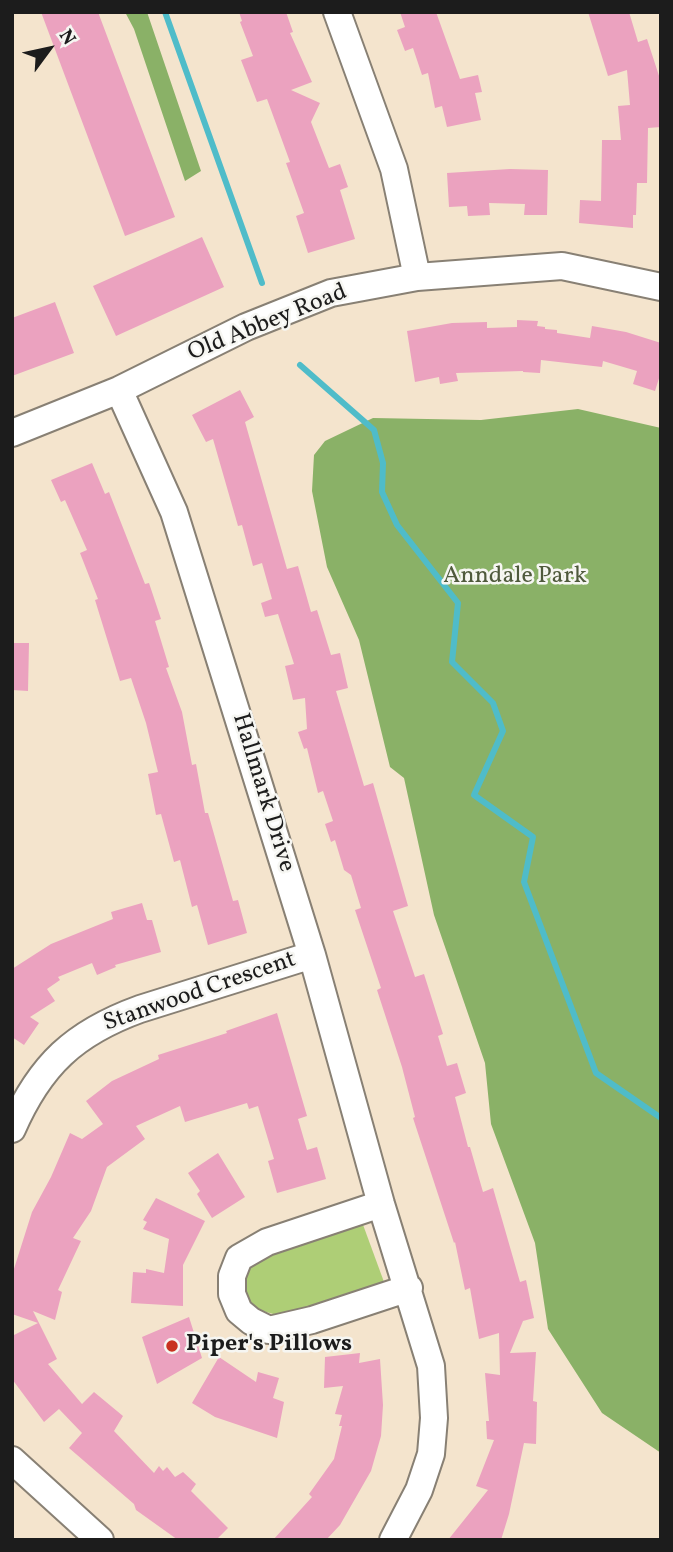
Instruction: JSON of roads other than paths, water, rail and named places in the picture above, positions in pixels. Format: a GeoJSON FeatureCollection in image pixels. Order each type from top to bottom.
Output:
{"type":"FeatureCollection","features":[{"type":"Feature","properties":{"kind":"street"},"geometry":{"type":"LineString","coordinates":[[337,12],[394,169],[417,276]]}},
{"type":"Feature","properties":{"kind":"street","name":"Old Abbey Road"},"geometry":{"type":"LineString","coordinates":[[12,433],[119,390],[247,327],[331,293],[417,276],[562,266],[661,287]]}},
{"type":"Feature","properties":{"kind":"street","name":"Hallmark Drive"},"geometry":{"type":"LineString","coordinates":[[119,390],[174,512],[312,955],[381,1204],[431,1366],[434,1418],[431,1454],[419,1490],[393,1540]]}},
{"type":"Feature","properties":{"kind":"street","name":"Stanwood Crescent"},"geometry":{"type":"LineString","coordinates":[[12,1129],[26,1097],[54,1061],[88,1032],[140,1009],[312,955]]}},
{"type":"Feature","properties":{"kind":"street"},"geometry":{"type":"LineString","coordinates":[[381,1204],[267,1242],[239,1258],[232,1276],[232,1294],[239,1311],[269,1330],[312,1320],[409,1288]]}},
{"type":"Feature","properties":{"kind":"street"},"geometry":{"type":"LineString","coordinates":[[12,1460],[100,1540]]}},
{"type":"Feature","properties":{"kind":"waterway"},"geometry":{"type":"LineString","coordinates":[[165,12],[262,283]]}},
{"type":"Feature","properties":{"kind":"waterway"},"geometry":{"type":"LineString","coordinates":[[300,365],[374,430],[383,463],[382,492],[397,525],[458,603],[452,662],[493,703],[503,731],[474,795],[533,837],[524,882],[596,1073],[661,1118]]}},
{"type":"Feature","properties":{"kind":"place","name":"Piper's Pillows"},"geometry":{"type":"Point","coordinates":[172,1346]}},
{"type":"Feature","properties":{"kind":"park label","name":"Anndale Park"},"geometry":{"type":"Point","coordinates":[515,578]}}]}
